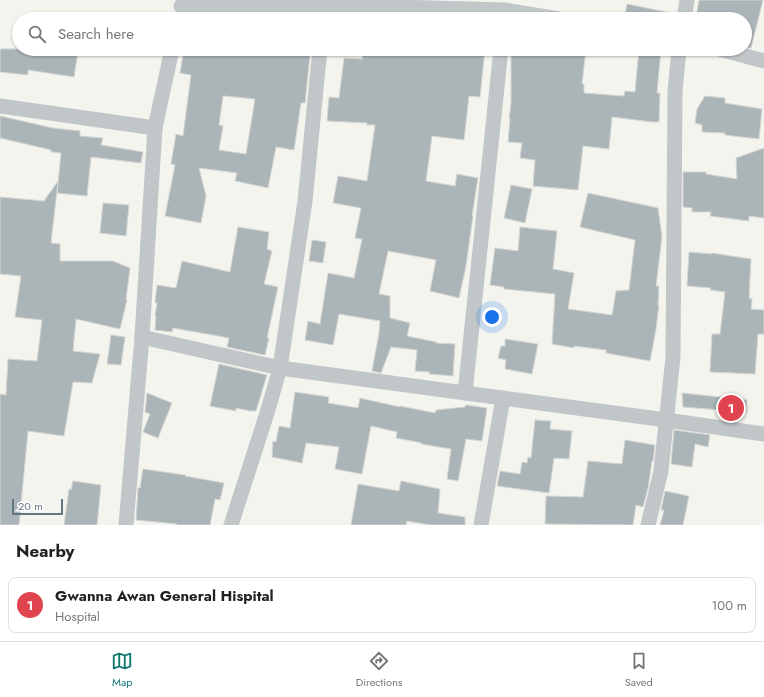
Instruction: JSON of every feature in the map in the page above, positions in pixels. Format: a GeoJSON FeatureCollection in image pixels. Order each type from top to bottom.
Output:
{"type":"FeatureCollection","features":[{"type":"Feature","properties":{"kind":"street"},"geometry":{"type":"LineString","coordinates":[[685,12],[687,0]]}},
{"type":"Feature","properties":{"kind":"street"},"geometry":{"type":"LineString","coordinates":[[180,8],[505,10],[517,12]]}},
{"type":"Feature","properties":{"kind":"street"},"geometry":{"type":"LineString","coordinates":[[126,525],[142,337],[155,128],[170,56]]}},
{"type":"Feature","properties":{"kind":"street"},"geometry":{"type":"LineString","coordinates":[[231,525],[265,421],[280,368],[305,201],[319,56]]}},
{"type":"Feature","properties":{"kind":"street"},"geometry":{"type":"LineString","coordinates":[[465,393],[500,56]]}},
{"type":"Feature","properties":{"kind":"street"},"geometry":{"type":"LineString","coordinates":[[648,525],[661,471],[673,357],[675,92],[678,56]]}},
{"type":"Feature","properties":{"kind":"street"},"geometry":{"type":"LineString","coordinates":[[745,56],[764,61]]}},
{"type":"Feature","properties":{"kind":"street"},"geometry":{"type":"LineString","coordinates":[[0,106],[155,128]]}},
{"type":"Feature","properties":{"kind":"street"},"geometry":{"type":"LineString","coordinates":[[142,337],[280,368],[764,434]]}},
{"type":"Feature","properties":{"kind":"street"},"geometry":{"type":"LineString","coordinates":[[481,525],[503,398]]}},
{"type":"Feature","properties":{"kind":"building"},"geometry":{"type":"Polygon","coordinates":[[[699,0],[763,0],[752,44],[752,12],[697,12],[699,0]]]}},
{"type":"Feature","properties":{"kind":"building"},"geometry":{"type":"Polygon","coordinates":[[[627,4],[666,12],[625,12],[627,4]]]}},
{"type":"Feature","properties":{"kind":"building"},"geometry":{"type":"Polygon","coordinates":[[[0,49],[12,49],[12,56],[77,56],[74,77],[28,70],[28,75],[0,72],[0,49]]]}},
{"type":"Feature","properties":{"kind":"building"},"geometry":{"type":"Polygon","coordinates":[[[183,56],[310,56],[305,103],[301,103],[294,150],[276,147],[268,188],[235,181],[237,173],[199,168],[206,196],[201,223],[165,216],[175,165],[171,164],[176,134],[183,136],[191,75],[180,73],[183,56]],[[223,96],[219,125],[223,126],[219,150],[246,154],[255,99],[223,96]]]}},
{"type":"Feature","properties":{"kind":"building"},"geometry":{"type":"Polygon","coordinates":[[[362,56],[484,56],[480,97],[469,96],[464,140],[432,136],[426,181],[455,186],[457,174],[478,178],[466,266],[459,298],[430,291],[436,260],[388,251],[379,294],[390,296],[390,318],[410,323],[407,336],[436,343],[455,344],[453,376],[415,371],[417,350],[391,347],[381,373],[372,371],[380,321],[339,314],[333,345],[305,340],[308,321],[320,324],[328,273],[354,278],[362,239],[355,238],[361,208],[333,203],[338,176],[367,181],[375,125],[367,125],[367,123],[327,121],[329,97],[339,98],[344,58],[362,59],[362,56]]]}},
{"type":"Feature","properties":{"kind":"building"},"geometry":{"type":"Polygon","coordinates":[[[511,56],[585,56],[582,84],[584,84],[584,93],[624,96],[625,91],[635,92],[638,56],[660,56],[657,93],[660,93],[659,122],[612,117],[609,149],[583,146],[578,190],[533,186],[535,160],[520,158],[522,143],[508,142],[511,103],[511,56]]]}},
{"type":"Feature","properties":{"kind":"building"},"geometry":{"type":"Polygon","coordinates":[[[705,96],[725,98],[725,103],[762,109],[759,139],[725,135],[725,133],[702,132],[702,125],[695,123],[697,109],[705,96]]]}},
{"type":"Feature","properties":{"kind":"building"},"geometry":{"type":"Polygon","coordinates":[[[0,116],[53,128],[80,131],[80,136],[103,138],[101,145],[143,152],[141,163],[91,157],[87,196],[57,193],[61,153],[51,152],[51,150],[0,138],[0,116]]]}},
{"type":"Feature","properties":{"kind":"building"},"geometry":{"type":"Polygon","coordinates":[[[764,148],[764,218],[749,216],[749,221],[710,216],[711,212],[692,212],[692,208],[683,207],[683,172],[706,172],[706,174],[737,179],[736,158],[764,148]]]}},
{"type":"Feature","properties":{"kind":"building"},"geometry":{"type":"Polygon","coordinates":[[[58,181],[51,243],[60,244],[60,261],[113,261],[130,268],[127,300],[120,329],[76,319],[73,351],[100,354],[92,383],[73,382],[64,436],[28,431],[19,525],[0,525],[0,394],[6,395],[8,359],[37,361],[42,320],[15,317],[21,276],[0,274],[0,197],[44,201],[58,181]]]}},
{"type":"Feature","properties":{"kind":"building"},"geometry":{"type":"Polygon","coordinates":[[[511,185],[532,189],[525,223],[504,218],[511,185]]]}},
{"type":"Feature","properties":{"kind":"building"},"geometry":{"type":"Polygon","coordinates":[[[588,193],[658,208],[662,237],[656,286],[659,286],[659,305],[650,361],[606,353],[606,350],[574,346],[574,348],[552,344],[555,294],[504,289],[504,287],[490,285],[495,248],[518,251],[520,227],[557,231],[553,269],[574,273],[568,309],[612,315],[616,291],[629,290],[635,240],[580,227],[588,193]]]}},
{"type":"Feature","properties":{"kind":"building"},"geometry":{"type":"Polygon","coordinates":[[[103,203],[129,205],[126,236],[100,233],[103,203]]]}},
{"type":"Feature","properties":{"kind":"building"},"geometry":{"type":"Polygon","coordinates":[[[238,227],[269,232],[267,249],[272,251],[264,284],[278,287],[267,338],[269,338],[265,355],[227,347],[229,338],[173,328],[172,332],[155,330],[157,285],[176,288],[182,261],[230,272],[238,227]]]}},
{"type":"Feature","properties":{"kind":"building"},"geometry":{"type":"Polygon","coordinates":[[[312,240],[326,242],[323,263],[309,261],[312,240]]]}},
{"type":"Feature","properties":{"kind":"building"},"geometry":{"type":"Polygon","coordinates":[[[689,252],[712,253],[751,259],[749,298],[752,299],[751,309],[764,310],[764,334],[758,334],[755,374],[710,372],[712,334],[720,334],[725,292],[710,290],[711,288],[687,286],[689,252]]]}},
{"type":"Feature","properties":{"kind":"building"},"geometry":{"type":"Polygon","coordinates":[[[111,335],[125,337],[121,365],[107,364],[111,335]]]}},
{"type":"Feature","properties":{"kind":"building"},"geometry":{"type":"Polygon","coordinates":[[[505,339],[538,344],[532,374],[505,369],[506,360],[498,358],[501,346],[505,346],[505,339]]]}},
{"type":"Feature","properties":{"kind":"building"},"geometry":{"type":"Polygon","coordinates":[[[219,364],[267,375],[256,411],[236,408],[236,411],[210,406],[219,364]]]}},
{"type":"Feature","properties":{"kind":"building"},"geometry":{"type":"Polygon","coordinates":[[[295,392],[329,397],[328,403],[358,408],[360,398],[435,413],[436,410],[465,407],[466,405],[487,408],[482,441],[466,439],[458,481],[447,479],[451,449],[396,438],[397,432],[371,426],[362,474],[335,469],[339,447],[306,443],[302,463],[272,457],[273,441],[276,442],[279,426],[290,428],[295,392]]]}},
{"type":"Feature","properties":{"kind":"building"},"geometry":{"type":"Polygon","coordinates":[[[147,393],[172,403],[158,438],[143,432],[150,414],[145,412],[147,393]]]}},
{"type":"Feature","properties":{"kind":"building"},"geometry":{"type":"Polygon","coordinates":[[[682,393],[747,400],[746,412],[683,407],[682,393]]]}},
{"type":"Feature","properties":{"kind":"building"},"geometry":{"type":"Polygon","coordinates":[[[535,420],[551,421],[550,429],[572,431],[569,459],[554,458],[549,493],[497,486],[500,471],[520,474],[522,462],[527,463],[528,457],[531,458],[535,420]]]}},
{"type":"Feature","properties":{"kind":"building"},"geometry":{"type":"Polygon","coordinates":[[[674,430],[710,435],[708,447],[695,444],[692,467],[671,464],[674,430]]]}},
{"type":"Feature","properties":{"kind":"building"},"geometry":{"type":"Polygon","coordinates":[[[625,440],[655,445],[648,488],[643,507],[636,505],[633,525],[545,524],[546,496],[583,497],[588,461],[622,464],[625,440]]]}},
{"type":"Feature","properties":{"kind":"building"},"geometry":{"type":"Polygon","coordinates":[[[143,469],[185,475],[224,483],[220,500],[215,499],[210,525],[176,525],[177,524],[136,520],[138,488],[140,488],[143,469]]]}},
{"type":"Feature","properties":{"kind":"building"},"geometry":{"type":"Polygon","coordinates":[[[73,481],[101,485],[97,525],[64,525],[69,489],[71,490],[73,481]]]}},
{"type":"Feature","properties":{"kind":"building"},"geometry":{"type":"Polygon","coordinates":[[[401,481],[440,489],[438,513],[465,517],[465,525],[430,525],[407,521],[406,525],[351,525],[358,484],[399,491],[401,481]]]}},
{"type":"Feature","properties":{"kind":"building"},"geometry":{"type":"Polygon","coordinates":[[[665,491],[689,496],[683,525],[660,525],[664,510],[661,510],[665,491]]]}},
{"type":"Feature","properties":{"kind":"place","name":"Gwanna Awan General Hispital"},"geometry":{"type":"Point","coordinates":[731,408]}}]}
